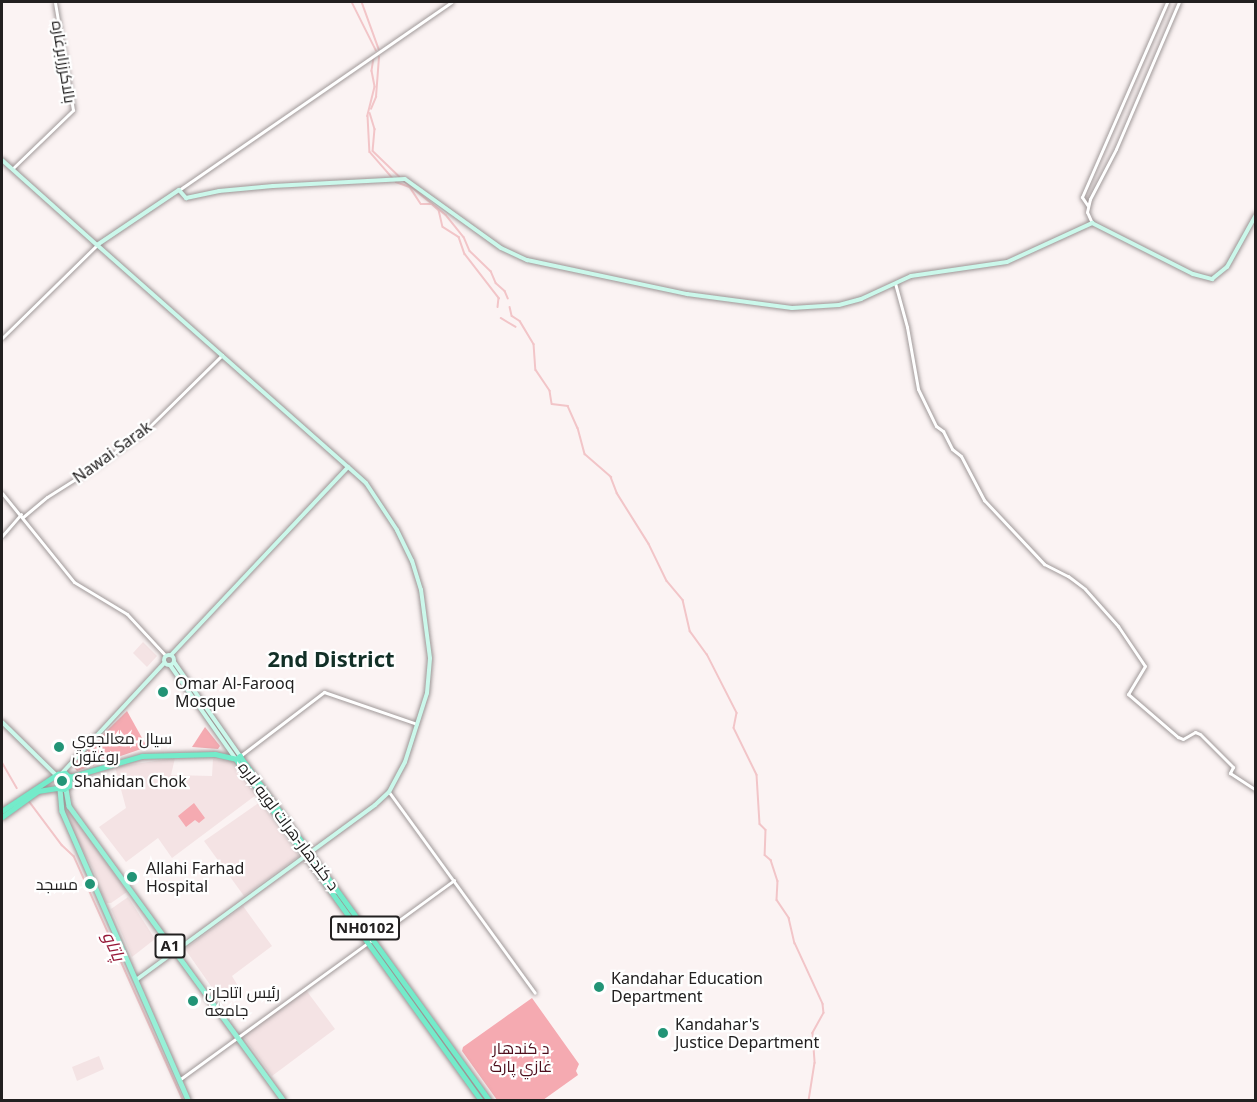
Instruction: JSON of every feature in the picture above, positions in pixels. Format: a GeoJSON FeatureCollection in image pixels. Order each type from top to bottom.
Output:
{"type":"FeatureCollection","features":[{"type":"Feature","properties":{"kind":"highway","name":"د کندهار-هرات لويه لاره"},"geometry":{"type":"LineString","coordinates":[[70,777],[142,756],[215,754],[238,758],[489,1101]]}},
{"type":"Feature","properties":{"kind":"highway"},"geometry":{"type":"LineString","coordinates":[[2,811],[37,786],[62,773],[70,777],[70,784],[66,789],[38,791],[2,817]]}},
{"type":"Feature","properties":{"kind":"highway"},"geometry":{"type":"LineString","coordinates":[[55,777],[58,789]]}},
{"type":"Feature","properties":{"kind":"highway","name":"د کندهار-هرات لويه لاره"},"geometry":{"type":"LineString","coordinates":[[371,941],[481,1101]]}},
{"type":"Feature","properties":{"kind":"main road"},"geometry":{"type":"LineString","coordinates":[[2,160],[366,483],[397,530],[412,561],[421,590],[430,658],[427,693],[405,762],[389,792],[135,980]]}},
{"type":"Feature","properties":{"kind":"main road"},"geometry":{"type":"LineString","coordinates":[[97,245],[179,190],[186,198],[219,191],[273,186],[403,179],[501,248],[545,265],[687,294],[792,308],[839,305],[911,276],[1007,262],[1092,222],[1193,274],[1212,279],[1227,267],[1256,215]]}},
{"type":"Feature","properties":{"kind":"main road"},"geometry":{"type":"LineString","coordinates":[[62,773],[348,467]]}},
{"type":"Feature","properties":{"kind":"main road"},"geometry":{"type":"LineString","coordinates":[[169,656],[172,664],[238,758]]}},
{"type":"Feature","properties":{"kind":"main road"},"geometry":{"type":"LineString","coordinates":[[165,662],[172,664]]}},
{"type":"Feature","properties":{"kind":"main road"},"geometry":{"type":"LineString","coordinates":[[2,722],[55,777]]}},
{"type":"Feature","properties":{"kind":"main road"},"geometry":{"type":"LineString","coordinates":[[58,789],[62,811],[188,1101]]}},
{"type":"Feature","properties":{"kind":"main road","name":"A1"},"geometry":{"type":"LineString","coordinates":[[66,789],[69,806],[283,1101]]}},
{"type":"Feature","properties":{"kind":"street","name":"بالاکرززابرغاره"},"geometry":{"type":"LineString","coordinates":[[12,169],[73,110],[55,2]]}},
{"type":"Feature","properties":{"kind":"street"},"geometry":{"type":"LineString","coordinates":[[179,190],[452,2]]}},
{"type":"Feature","properties":{"kind":"street"},"geometry":{"type":"LineString","coordinates":[[1092,222],[1088,206],[1082,197],[1167,2]]}},
{"type":"Feature","properties":{"kind":"street"},"geometry":{"type":"LineString","coordinates":[[1088,206],[1116,149],[1179,2]]}},
{"type":"Feature","properties":{"kind":"street"},"geometry":{"type":"LineString","coordinates":[[2,338],[97,245]]}},
{"type":"Feature","properties":{"kind":"street"},"geometry":{"type":"LineString","coordinates":[[895,283],[907,327],[918,389],[936,426],[943,431],[952,449],[961,456],[984,500],[1044,564],[1068,576],[1085,589],[1118,626],[1145,666],[1128,694],[1178,737],[1183,739],[1195,732],[1200,734],[1233,767],[1230,773],[1256,790]]}},
{"type":"Feature","properties":{"kind":"street","name":"Nawai Sarak"},"geometry":{"type":"LineString","coordinates":[[2,536],[22,516],[47,497],[146,430],[222,355]]}},
{"type":"Feature","properties":{"kind":"street"},"geometry":{"type":"LineString","coordinates":[[2,493],[74,582],[127,614],[169,656]]}},
{"type":"Feature","properties":{"kind":"street"},"geometry":{"type":"LineString","coordinates":[[238,758],[324,692],[417,724]]}},
{"type":"Feature","properties":{"kind":"street"},"geometry":{"type":"LineString","coordinates":[[389,792],[535,993]]}},
{"type":"Feature","properties":{"kind":"street"},"geometry":{"type":"LineString","coordinates":[[179,1080],[454,880]]}},
{"type":"Feature","properties":{"kind":"shaded area"},"geometry":{"type":"Polygon","coordinates":[[[143,642],[157,656],[147,667],[133,653],[143,642]]]}},
{"type":"Feature","properties":{"kind":"shaded area"},"geometry":{"type":"Polygon","coordinates":[[[175,758],[171,775],[212,776],[213,759],[231,761],[256,795],[172,858],[158,838],[126,862],[99,827],[126,808],[115,767],[175,758]]]}},
{"type":"Feature","properties":{"kind":"shaded area"},"geometry":{"type":"Polygon","coordinates":[[[260,802],[299,856],[244,896],[204,841],[260,802]]]}},
{"type":"Feature","properties":{"kind":"shaded area"},"geometry":{"type":"Polygon","coordinates":[[[69,811],[127,892],[111,903],[107,903],[102,894],[93,869],[74,834],[66,813],[69,811]]]}},
{"type":"Feature","properties":{"kind":"shaded area"},"geometry":{"type":"Polygon","coordinates":[[[128,897],[155,939],[132,957],[111,909],[128,897]]]}},
{"type":"Feature","properties":{"kind":"shaded area"},"geometry":{"type":"Polygon","coordinates":[[[243,906],[272,946],[232,976],[238,986],[220,999],[185,949],[243,906]]]}},
{"type":"Feature","properties":{"kind":"shaded area"},"geometry":{"type":"Polygon","coordinates":[[[306,990],[335,1029],[272,1076],[243,1036],[306,990]]]}},
{"type":"Feature","properties":{"kind":"shaded area"},"geometry":{"type":"Polygon","coordinates":[[[99,1056],[104,1069],[77,1081],[72,1067],[99,1056]]]}},
{"type":"Feature","properties":{"kind":"green space"},"geometry":{"type":"Polygon","coordinates":[[[127,711],[147,747],[77,771],[72,765],[127,711]]]}},
{"type":"Feature","properties":{"kind":"green space"},"geometry":{"type":"Polygon","coordinates":[[[205,727],[220,746],[218,749],[192,747],[205,727]]]}},
{"type":"Feature","properties":{"kind":"green space"},"geometry":{"type":"Polygon","coordinates":[[[194,803],[205,818],[199,823],[195,820],[186,827],[178,816],[194,803]]]}},
{"type":"Feature","properties":{"kind":"green space","name":"د کندهار غازي پارک"},"geometry":{"type":"Polygon","coordinates":[[[532,998],[579,1064],[576,1071],[578,1075],[543,1100],[497,1100],[462,1051],[463,1047],[532,998]]]}},
{"type":"Feature","properties":{"kind":"waterway"},"geometry":{"type":"LineString","coordinates":[[352,2],[376,50]]}},
{"type":"Feature","properties":{"kind":"waterway"},"geometry":{"type":"LineString","coordinates":[[362,2],[379,49]]}},
{"type":"Feature","properties":{"kind":"waterway"},"geometry":{"type":"LineString","coordinates":[[371,109],[376,97],[379,57]]}},
{"type":"Feature","properties":{"kind":"waterway"},"geometry":{"type":"LineString","coordinates":[[374,58],[372,71],[375,87],[368,116],[370,152],[393,178]]}},
{"type":"Feature","properties":{"kind":"waterway"},"geometry":{"type":"LineString","coordinates":[[370,113],[375,129],[373,151],[400,177]]}},
{"type":"Feature","properties":{"kind":"waterway"},"geometry":{"type":"LineString","coordinates":[[403,180],[446,215],[464,237],[470,251],[491,271],[496,283],[505,291],[508,298]]}},
{"type":"Feature","properties":{"kind":"waterway"},"geometry":{"type":"LineString","coordinates":[[396,182],[410,187],[421,204],[432,204],[439,210],[443,227],[459,237],[465,254],[499,298],[498,307]]}},
{"type":"Feature","properties":{"kind":"waterway"},"geometry":{"type":"LineString","coordinates":[[510,307],[512,316],[520,321],[534,344],[536,370],[550,391],[552,404],[568,406],[578,428],[585,454],[611,477],[617,493],[649,544],[667,581],[683,600],[690,631],[707,654],[737,713],[734,728],[757,775],[760,824],[766,830],[765,855],[771,860],[778,881],[777,900],[789,918],[795,943],[823,1004],[824,1013],[813,1033],[815,1063],[809,1100]]}},
{"type":"Feature","properties":{"kind":"waterway"},"geometry":{"type":"LineString","coordinates":[[501,318],[516,327]]}},
{"type":"Feature","properties":{"kind":"waterway","name":"پاتاو"},"geometry":{"type":"LineString","coordinates":[[2,762],[17,788]]}},
{"type":"Feature","properties":{"kind":"waterway","name":"پاتاو"},"geometry":{"type":"LineString","coordinates":[[29,801],[62,845],[74,856],[183,1100]]}},
{"type":"Feature","properties":{"kind":"place","name":"Omar Al-Farooq Mosque"},"geometry":{"type":"Point","coordinates":[163,692]}},
{"type":"Feature","properties":{"kind":"place","name":"سيال معالجوي روغتون"},"geometry":{"type":"Point","coordinates":[59,747]}},
{"type":"Feature","properties":{"kind":"place","name":"Shahidan Chok"},"geometry":{"type":"Point","coordinates":[62,781]}},
{"type":"Feature","properties":{"kind":"place","name":"Allahi Farhad Hospital"},"geometry":{"type":"Point","coordinates":[132,877]}},
{"type":"Feature","properties":{"kind":"place","name":"مسجد"},"geometry":{"type":"Point","coordinates":[90,884]}},
{"type":"Feature","properties":{"kind":"place","name":"Kandahar Education Department"},"geometry":{"type":"Point","coordinates":[599,987]}},
{"type":"Feature","properties":{"kind":"place","name":"رئيس اتاجان جامعه"},"geometry":{"type":"Point","coordinates":[193,1001]}},
{"type":"Feature","properties":{"kind":"place","name":"Kandahar's Justice Department"},"geometry":{"type":"Point","coordinates":[663,1033]}},
{"type":"Feature","properties":{"kind":"district","name":"2nd District"},"geometry":{"type":"Point","coordinates":[331,659]}}]}
